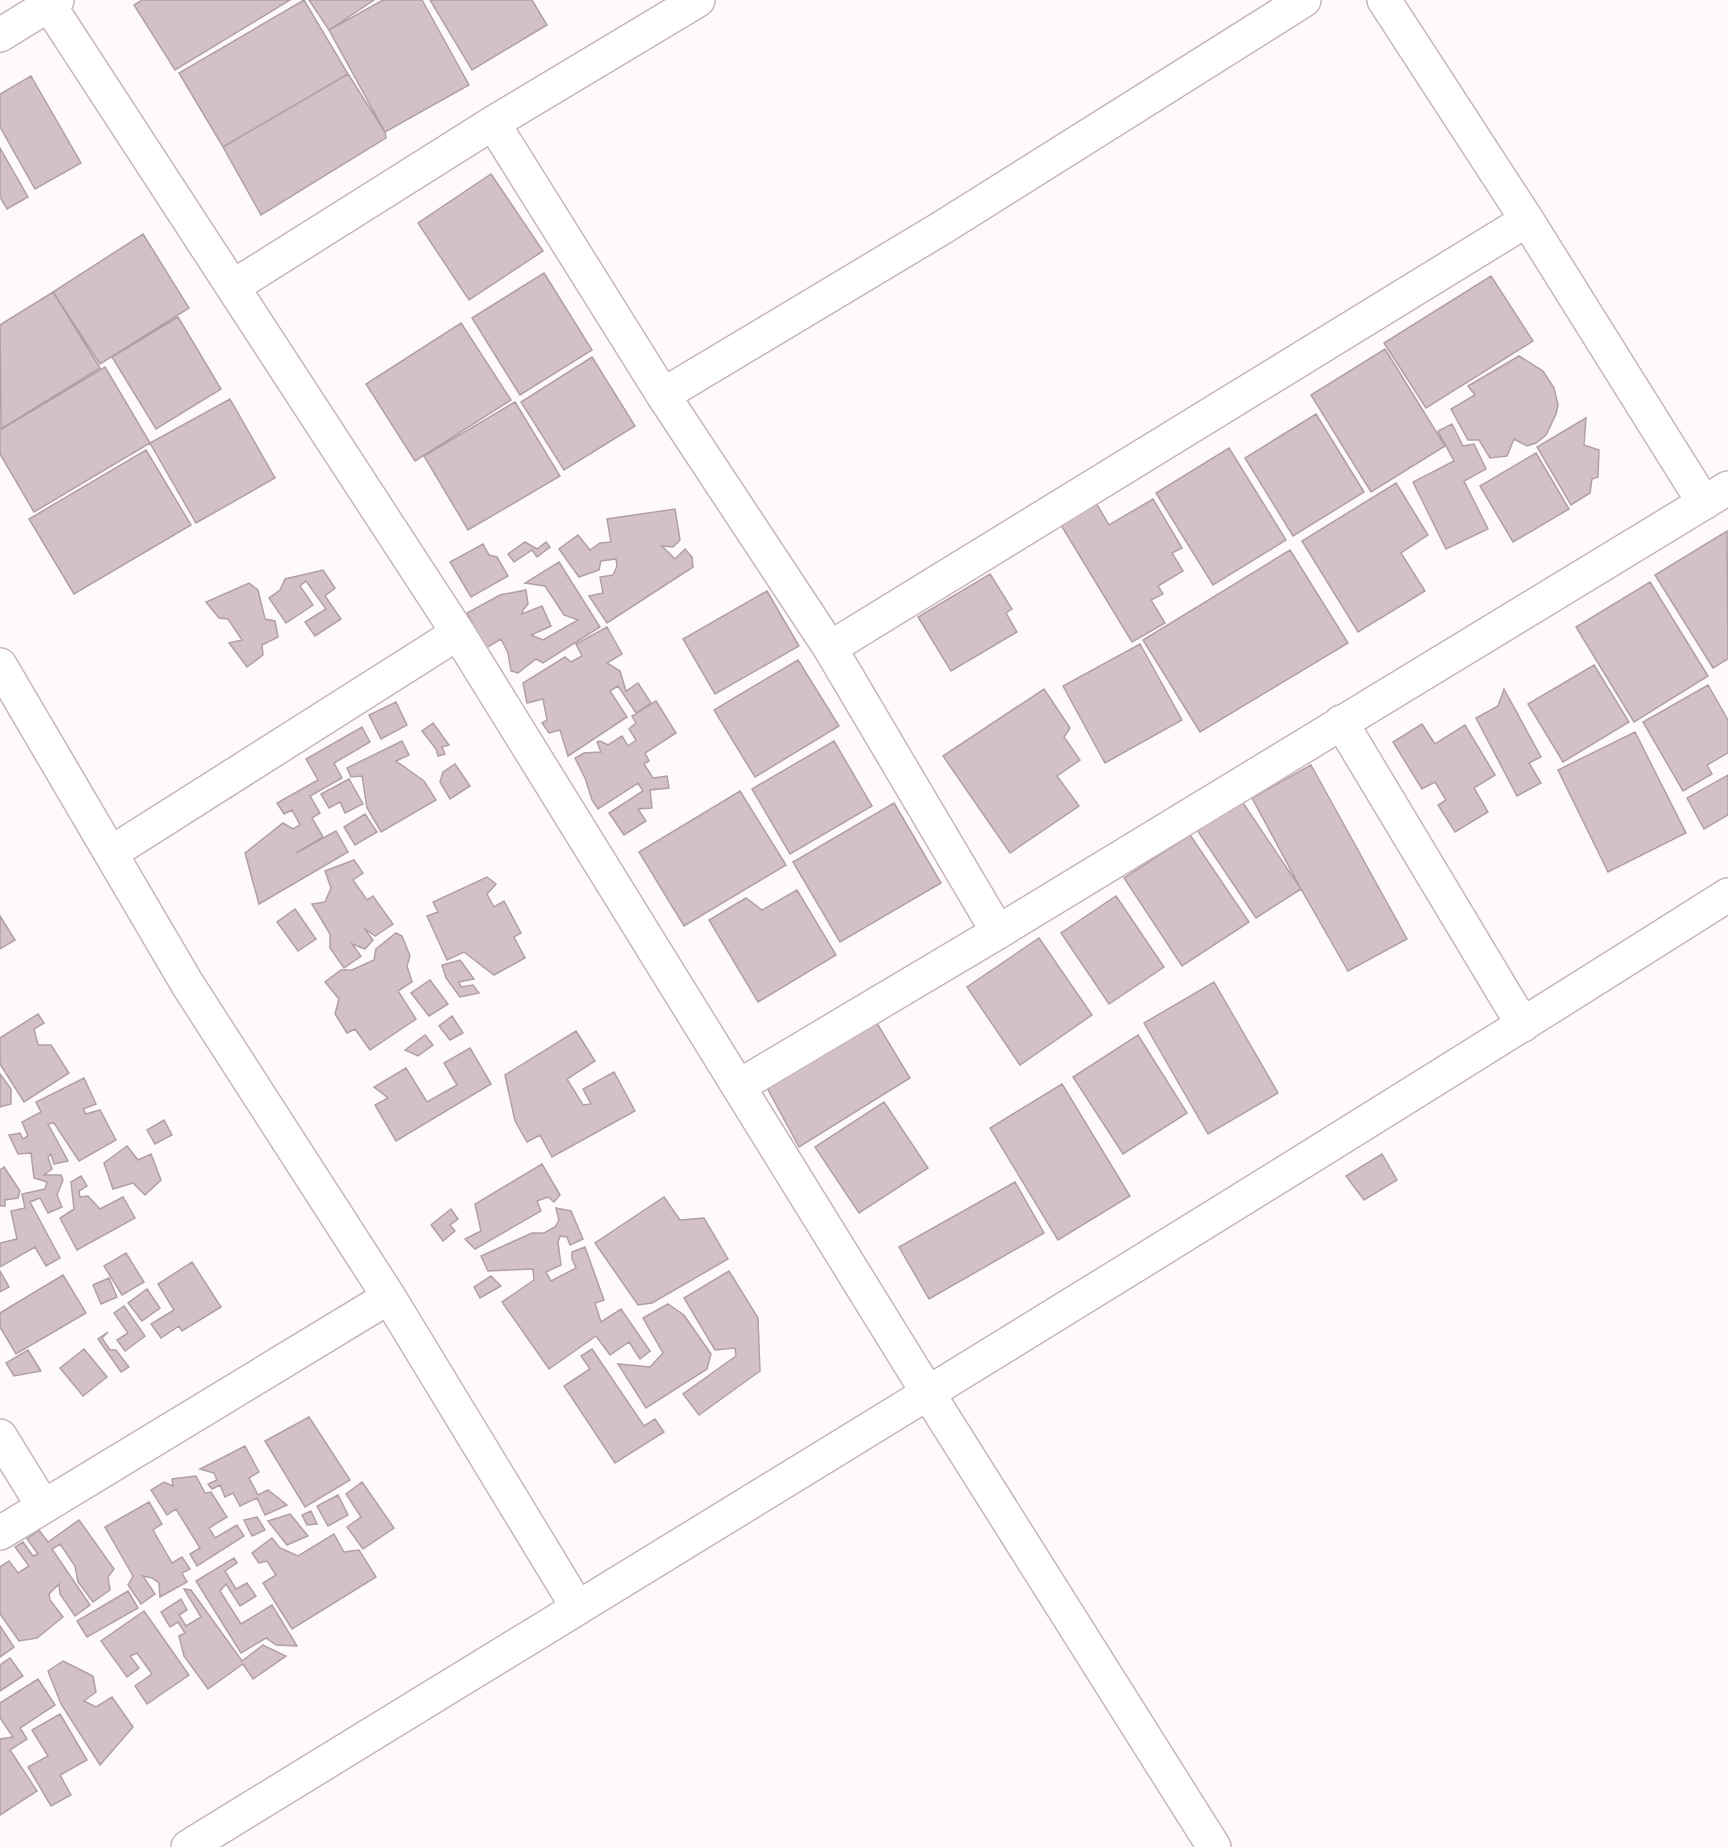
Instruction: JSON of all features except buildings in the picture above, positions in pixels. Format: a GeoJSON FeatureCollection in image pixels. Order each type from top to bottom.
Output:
{"type":"FeatureCollection","features":[{"type":"Feature","properties":{"kind":"street"},"geometry":{"type":"LineString","coordinates":[[234,286],[493,123],[698,0]]}},
{"type":"Feature","properties":{"kind":"street"},"geometry":{"type":"LineString","coordinates":[[663,395],[940,229],[1304,0]]}},
{"type":"Feature","properties":{"kind":"street"},"geometry":{"type":"LineString","coordinates":[[739,1086],[998,932],[1716,496],[1527,220],[1384,0]]}},
{"type":"Feature","properties":{"kind":"street"},"geometry":{"type":"LineString","coordinates":[[0,35],[53,2],[458,633],[928,1393],[1214,1847]]}},
{"type":"Feature","properties":{"kind":"street"},"geometry":{"type":"LineString","coordinates":[[493,123],[663,395],[830,648],[998,932]]}},
{"type":"Feature","properties":{"kind":"street"},"geometry":{"type":"LineString","coordinates":[[830,648],[1527,220]]}},
{"type":"Feature","properties":{"kind":"street"},"geometry":{"type":"LineString","coordinates":[[111,853],[458,633]]}},
{"type":"Feature","properties":{"kind":"street"},"geometry":{"type":"LineString","coordinates":[[0,665],[188,985],[389,1297],[578,1608]]}},
{"type":"Feature","properties":{"kind":"street"},"geometry":{"type":"LineString","coordinates":[[1341,722],[1523,1025]]}},
{"type":"Feature","properties":{"kind":"street"},"geometry":{"type":"LineString","coordinates":[[188,1847],[928,1393],[1728,896]]}},
{"type":"Feature","properties":{"kind":"street"},"geometry":{"type":"LineString","coordinates":[[0,1533],[389,1297]]}},
{"type":"Feature","properties":{"kind":"street"},"geometry":{"type":"LineString","coordinates":[[0,1437],[43,1506]]}}]}
